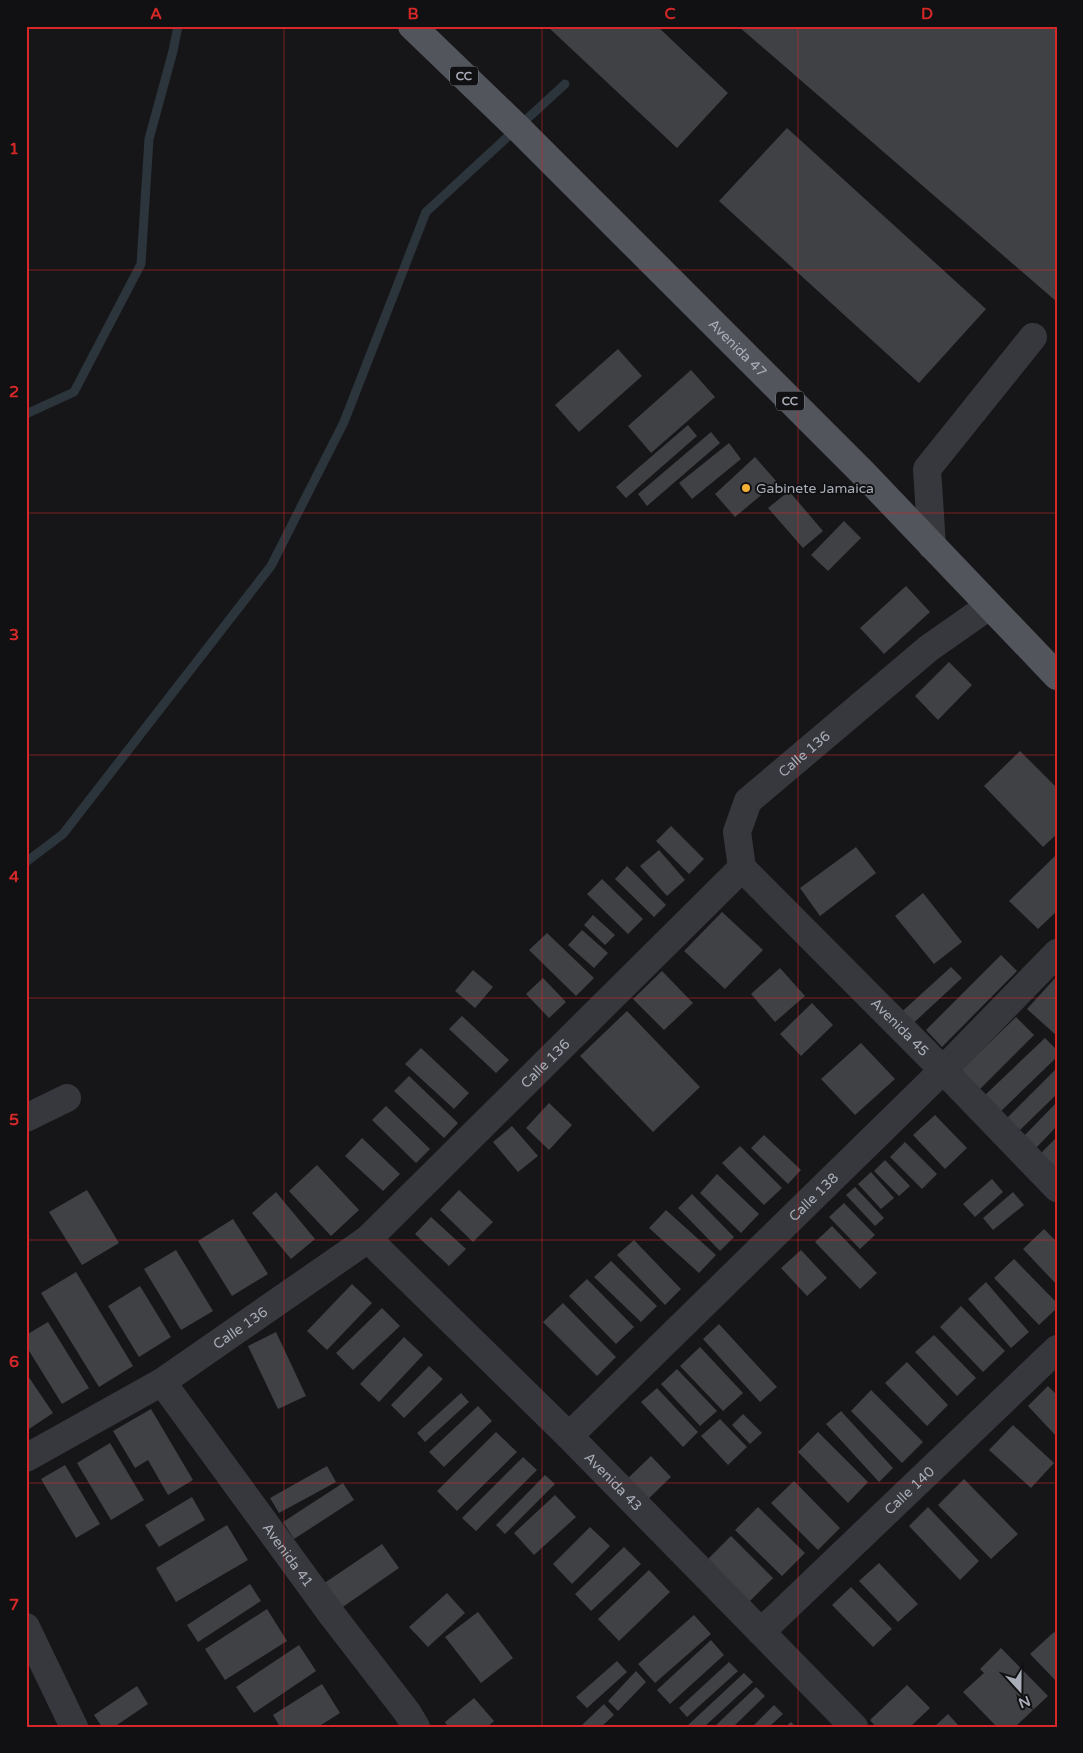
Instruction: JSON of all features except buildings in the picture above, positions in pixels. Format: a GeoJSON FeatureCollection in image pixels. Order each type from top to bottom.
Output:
{"type":"FeatureCollection","features":[{"type":"Feature","properties":{"kind":"main road","name":"Avenida 47"},"geometry":{"type":"LineString","coordinates":[[412,26],[863,473],[1057,676]]}},
{"type":"Feature","properties":{"kind":"street"},"geometry":{"type":"LineString","coordinates":[[932,546],[927,469],[1033,337]]}},
{"type":"Feature","properties":{"kind":"street","name":"Calle 136"},"geometry":{"type":"LineString","coordinates":[[26,1458],[162,1382],[368,1239],[742,868],[737,832],[748,801],[929,648],[989,606]]}},
{"type":"Feature","properties":{"kind":"street","name":"Avenida 45"},"geometry":{"type":"LineString","coordinates":[[742,868],[943,1070],[1057,1188]]}},
{"type":"Feature","properties":{"kind":"street","name":"Calle 138"},"geometry":{"type":"LineString","coordinates":[[569,1436],[943,1070],[1057,953]]}},
{"type":"Feature","properties":{"kind":"street"},"geometry":{"type":"LineString","coordinates":[[26,1118],[66,1098]]}},
{"type":"Feature","properties":{"kind":"street","name":"Avenida 43"},"geometry":{"type":"LineString","coordinates":[[368,1239],[569,1436],[854,1727]]}},
{"type":"Feature","properties":{"kind":"street","name":"Calle 140"},"geometry":{"type":"LineString","coordinates":[[761,1632],[1057,1349]]}},
{"type":"Feature","properties":{"kind":"street","name":"Avenida 41"},"geometry":{"type":"LineString","coordinates":[[162,1382],[332,1616],[407,1712],[416,1727]]}},
{"type":"Feature","properties":{"kind":"street"},"geometry":{"type":"LineString","coordinates":[[26,1627],[74,1727]]}},
{"type":"Feature","properties":{"kind":"waterway"},"geometry":{"type":"LineString","coordinates":[[26,414],[74,392],[141,264],[149,139],[178,26]]}},
{"type":"Feature","properties":{"kind":"waterway"},"geometry":{"type":"LineString","coordinates":[[26,862],[63,834],[271,566],[344,422],[426,212],[565,84]]}},
{"type":"Feature","properties":{"kind":"place","name":"Gabinete Jamaica"},"geometry":{"type":"Point","coordinates":[746,488]}}]}
